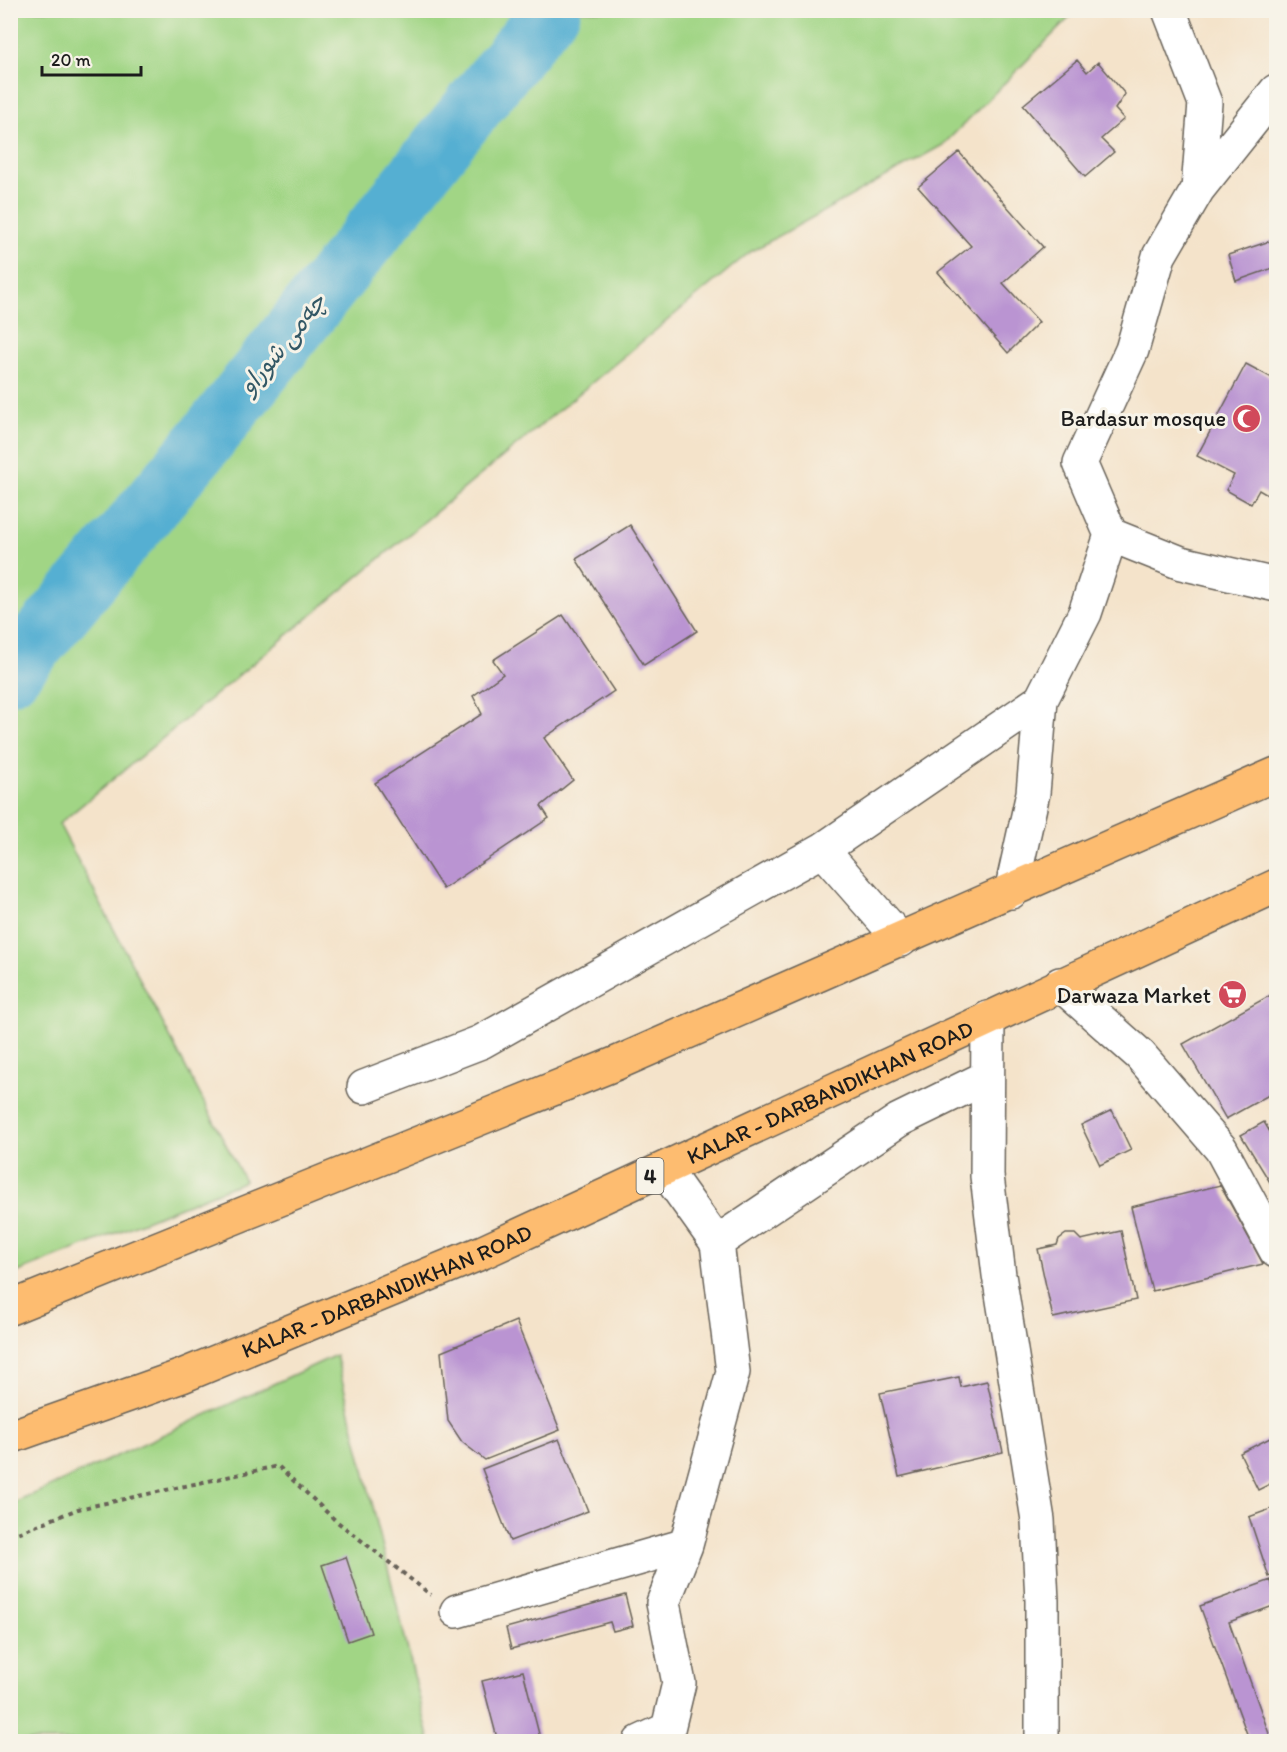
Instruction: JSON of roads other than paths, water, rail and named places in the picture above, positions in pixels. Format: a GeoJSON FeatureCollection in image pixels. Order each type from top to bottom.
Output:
{"type":"FeatureCollection","features":[{"type":"Feature","properties":{"kind":"highway"},"geometry":{"type":"LineString","coordinates":[[10,1308],[617,1063],[902,940],[1276,774]]}},
{"type":"Feature","properties":{"kind":"highway","name":"KALAR - DARBANDIKHAN ROAD"},"geometry":{"type":"LineString","coordinates":[[10,1437],[182,1376],[483,1252],[1276,886]]}},
{"type":"Feature","properties":{"kind":"street"},"geometry":{"type":"LineString","coordinates":[[1169,10],[1205,103],[1198,189]]}},
{"type":"Feature","properties":{"kind":"street"},"geometry":{"type":"LineString","coordinates":[[1011,892],[1033,793],[1041,700],[1085,614],[1111,535],[1080,463],[1132,350],[1159,256],[1198,189],[1276,92]]}},
{"type":"Feature","properties":{"kind":"street"},"geometry":{"type":"LineString","coordinates":[[1111,535],[1181,563],[1276,585]]}},
{"type":"Feature","properties":{"kind":"street"},"geometry":{"type":"LineString","coordinates":[[364,1087],[481,1042],[822,850],[1041,700]]}},
{"type":"Feature","properties":{"kind":"street"},"geometry":{"type":"LineString","coordinates":[[822,850],[902,940]]}},
{"type":"Feature","properties":{"kind":"street"},"geometry":{"type":"LineString","coordinates":[[1060,984],[1140,1055],[1221,1149],[1276,1251]]}},
{"type":"Feature","properties":{"kind":"street"},"geometry":{"type":"LineString","coordinates":[[988,1018],[987,1176],[999,1275],[1038,1520],[1042,1601],[1042,1742]]}},
{"type":"Feature","properties":{"kind":"street"},"geometry":{"type":"LineString","coordinates":[[716,1243],[899,1120],[987,1077]]}},
{"type":"Feature","properties":{"kind":"street"},"geometry":{"type":"LineString","coordinates":[[640,1742],[668,1729],[679,1683],[663,1603],[686,1545],[733,1372],[716,1243],[664,1169]]}},
{"type":"Feature","properties":{"kind":"street"},"geometry":{"type":"LineString","coordinates":[[457,1611],[686,1545]]}},
{"type":"Feature","properties":{"kind":"waterway","name":"چەمی شوراو"},"geometry":{"type":"LineString","coordinates":[[10,674],[203,443],[551,10]]}},
{"type":"Feature","properties":{"kind":"place","name":"Bardasur mosque"},"geometry":{"type":"Point","coordinates":[1247,418]}},
{"type":"Feature","properties":{"kind":"place","name":"Darwaza Market"},"geometry":{"type":"Point","coordinates":[1232,995]}}]}
